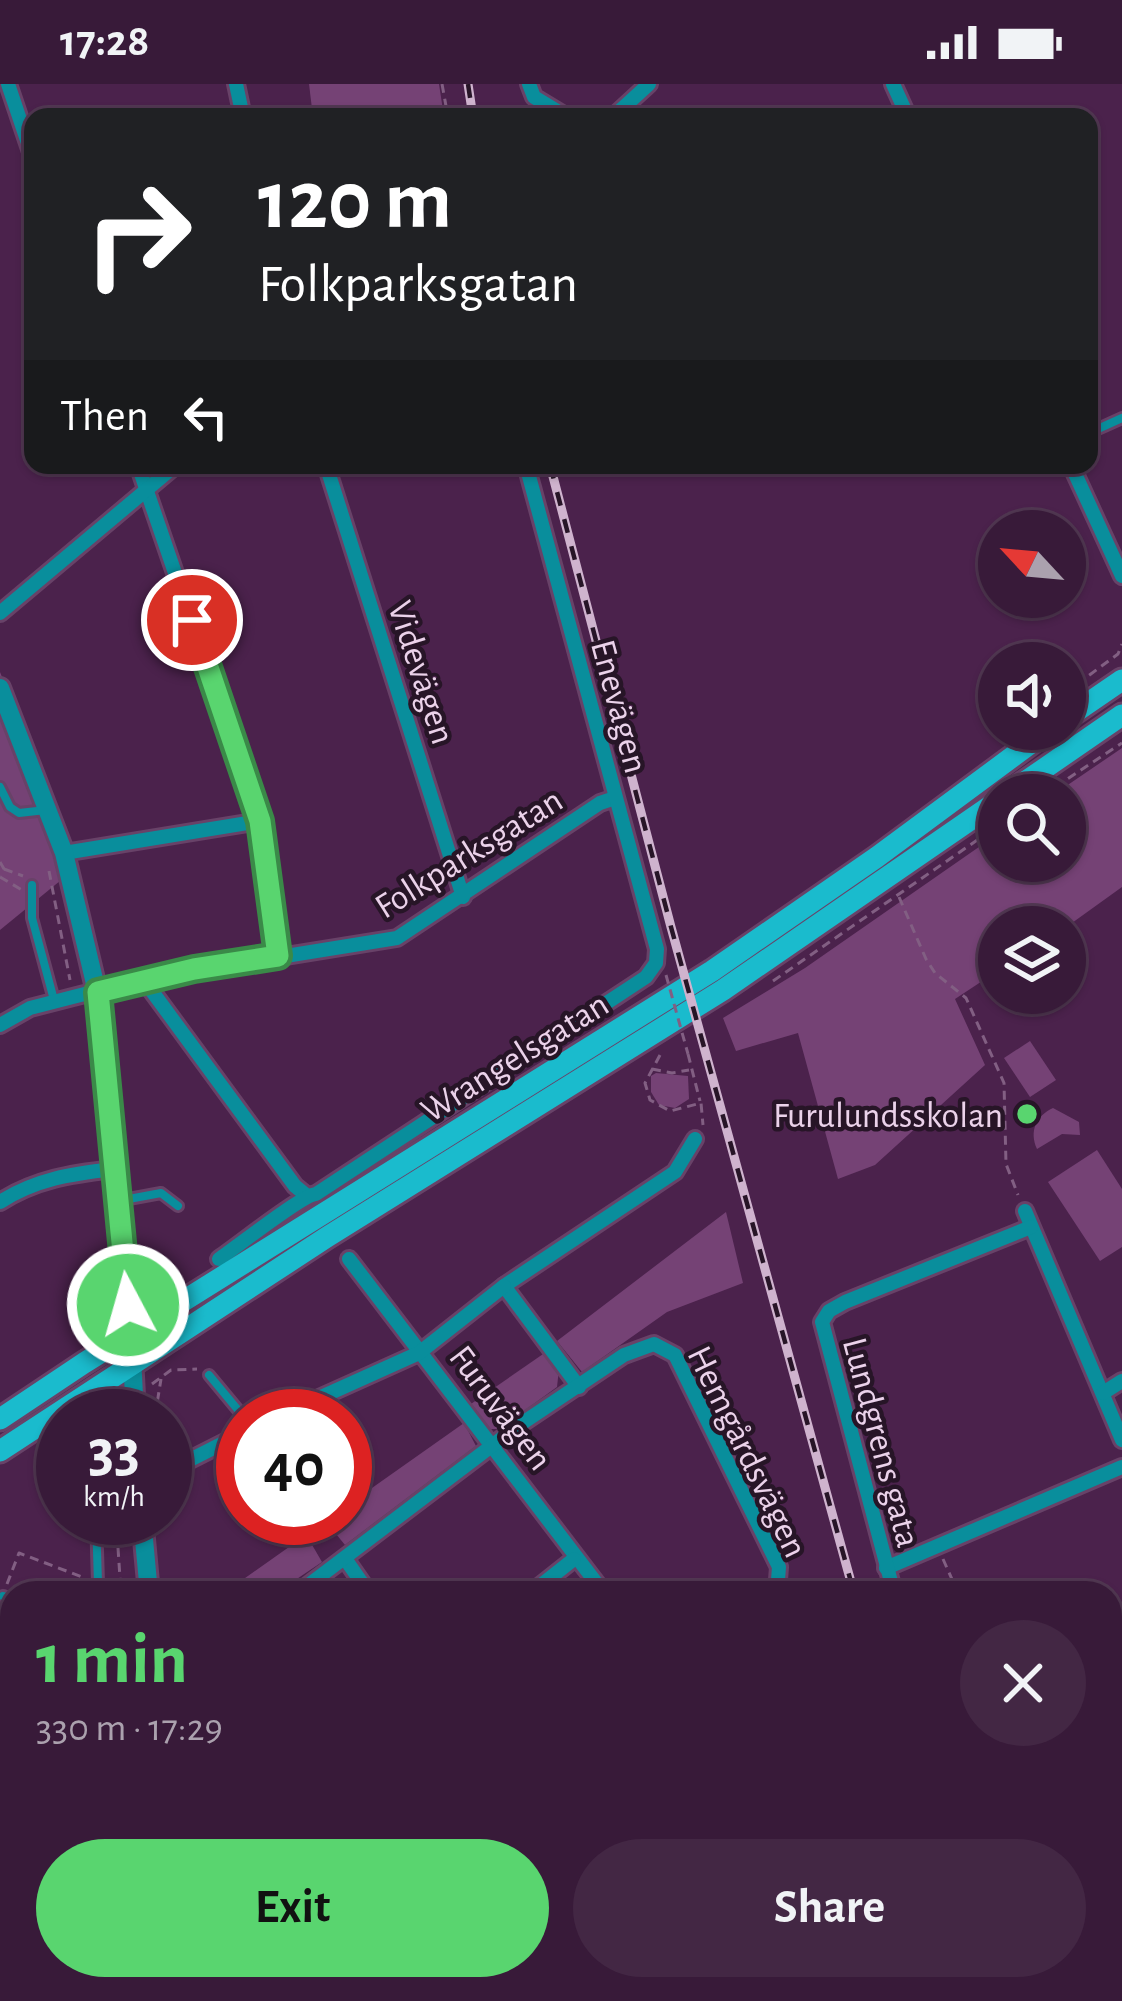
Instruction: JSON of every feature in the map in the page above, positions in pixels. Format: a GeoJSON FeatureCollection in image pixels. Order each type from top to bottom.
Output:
{"type":"FeatureCollection","features":[{"type":"Feature","properties":{"kind":"main road"},"geometry":{"type":"LineString","coordinates":[[1086,705],[1122,680]]}},
{"type":"Feature","properties":{"kind":"main road","name":"Wrangelsgatan"},"geometry":{"type":"LineString","coordinates":[[1037,774],[1122,715]]}},
{"type":"Feature","properties":{"kind":"main road","name":"Wrangelsgatan"},"geometry":{"type":"LineString","coordinates":[[0,1419],[712,971],[878,857],[1022,750]]}},
{"type":"Feature","properties":{"kind":"main road","name":"Wrangelsgatan"},"geometry":{"type":"LineString","coordinates":[[0,1450],[326,1237],[723,990],[978,815]]}},
{"type":"Feature","properties":{"kind":"street"},"geometry":{"type":"LineString","coordinates":[[8,84],[24,131]]}},
{"type":"Feature","properties":{"kind":"street"},"geometry":{"type":"LineString","coordinates":[[529,84],[534,97],[548,108]]}},
{"type":"Feature","properties":{"kind":"street"},"geometry":{"type":"LineString","coordinates":[[623,108],[649,84]]}},
{"type":"Feature","properties":{"kind":"street"},"geometry":{"type":"LineString","coordinates":[[141,474],[260,821],[278,956]]}},
{"type":"Feature","properties":{"kind":"street"},"geometry":{"type":"LineString","coordinates":[[0,613],[164,474]]}},
{"type":"Feature","properties":{"kind":"street","name":"Videvägen"},"geometry":{"type":"LineString","coordinates":[[329,474],[463,897]]}},
{"type":"Feature","properties":{"kind":"street","name":"Enevägen"},"geometry":{"type":"LineString","coordinates":[[528,474],[661,969]]}},
{"type":"Feature","properties":{"kind":"street"},"geometry":{"type":"LineString","coordinates":[[1075,474],[1122,576]]}},
{"type":"Feature","properties":{"kind":"street"},"geometry":{"type":"LineString","coordinates":[[0,688],[64,853],[98,992],[133,1389]]}},
{"type":"Feature","properties":{"kind":"street","name":"Folkparksgatan"},"geometry":{"type":"LineString","coordinates":[[0,1024],[54,1000],[143,979],[384,942],[463,897],[600,803],[615,798]]}},
{"type":"Feature","properties":{"kind":"street"},"geometry":{"type":"LineString","coordinates":[[64,853],[260,821]]}},
{"type":"Feature","properties":{"kind":"street","name":"Wrangelsgatan"},"geometry":{"type":"LineString","coordinates":[[219,1259],[306,1195],[316,1194],[661,969]]}},
{"type":"Feature","properties":{"kind":"street"},"geometry":{"type":"LineString","coordinates":[[143,979],[306,1195]]}},
{"type":"Feature","properties":{"kind":"street"},"geometry":{"type":"LineString","coordinates":[[339,1389],[419,1353],[504,1286],[675,1172],[695,1139]]}},
{"type":"Feature","properties":{"kind":"street"},"geometry":{"type":"LineString","coordinates":[[0,1202],[25,1186],[113,1169]]}},
{"type":"Feature","properties":{"kind":"street"},"geometry":{"type":"LineString","coordinates":[[1024,1211],[1122,1440]]}},
{"type":"Feature","properties":{"kind":"street","name":"Lundgrens gata"},"geometry":{"type":"LineString","coordinates":[[890,1581],[822,1322],[829,1311],[845,1302],[1031,1227]]}},
{"type":"Feature","properties":{"kind":"street","name":"Furuvägen"},"geometry":{"type":"LineString","coordinates":[[349,1259],[593,1581]]}},
{"type":"Feature","properties":{"kind":"street"},"geometry":{"type":"LineString","coordinates":[[315,1581],[579,1387],[504,1286]]}},
{"type":"Feature","properties":{"kind":"street","name":"Hemgårdsvägen"},"geometry":{"type":"LineString","coordinates":[[579,1387],[624,1355],[654,1344],[675,1355],[779,1567],[778,1581]]}},
{"type":"Feature","properties":{"kind":"street"},"geometry":{"type":"LineString","coordinates":[[1103,1393],[1122,1381]]}},
{"type":"Feature","properties":{"kind":"street"},"geometry":{"type":"LineString","coordinates":[[886,1568],[1122,1467]]}},
{"type":"Feature","properties":{"kind":"street"},"geometry":{"type":"LineString","coordinates":[[145,1545],[148,1581]]}},
{"type":"Feature","properties":{"kind":"street"},"geometry":{"type":"LineString","coordinates":[[546,1581],[574,1559]]}},
{"type":"Feature","properties":{"kind":"street"},"geometry":{"type":"LineString","coordinates":[[346,1560],[361,1581]]}},
{"type":"Feature","properties":{"kind":"lane"},"geometry":{"type":"LineString","coordinates":[[0,788],[19,813],[47,809]]}},
{"type":"Feature","properties":{"kind":"lane"},"geometry":{"type":"LineString","coordinates":[[32,885],[32,918],[54,1000]]}},
{"type":"Feature","properties":{"kind":"lane"},"geometry":{"type":"LineString","coordinates":[[116,1201],[161,1193],[178,1206]]}},
{"type":"Feature","properties":{"kind":"lane"},"geometry":{"type":"LineString","coordinates":[[209,1375],[221,1389]]}},
{"type":"Feature","properties":{"kind":"lane"},"geometry":{"type":"LineString","coordinates":[[96,1545],[96,1581]]}},
{"type":"Feature","properties":{"kind":"path"},"geometry":{"type":"LineString","coordinates":[[1086,678],[1118,654],[1122,644]]}},
{"type":"Feature","properties":{"kind":"path"},"geometry":{"type":"LineString","coordinates":[[1118,654],[1122,662]]}},
{"type":"Feature","properties":{"kind":"path"},"geometry":{"type":"LineString","coordinates":[[1074,774],[1122,743]]}},
{"type":"Feature","properties":{"kind":"path"},"geometry":{"type":"LineString","coordinates":[[764,986],[978,840]]}},
{"type":"Feature","properties":{"kind":"path"},"geometry":{"type":"LineString","coordinates":[[0,862],[1,873],[26,892],[32,885],[31,880],[1,873]]}},
{"type":"Feature","properties":{"kind":"path"},"geometry":{"type":"LineString","coordinates":[[51,884],[74,997]]}},
{"type":"Feature","properties":{"kind":"path"},"geometry":{"type":"LineString","coordinates":[[899,897],[935,974],[966,998],[1004,1083],[1006,1164],[1024,1211]]}},
{"type":"Feature","properties":{"kind":"path"},"geometry":{"type":"LineString","coordinates":[[661,969],[705,1118],[695,1139]]}},
{"type":"Feature","properties":{"kind":"path"},"geometry":{"type":"LineString","coordinates":[[679,1041],[695,1030]]}},
{"type":"Feature","properties":{"kind":"path"},"geometry":{"type":"LineString","coordinates":[[662,1051],[650,1068],[646,1091],[663,1110],[684,1110],[700,1103]]}},
{"type":"Feature","properties":{"kind":"path"},"geometry":{"type":"LineString","coordinates":[[650,1068],[672,1073],[691,1070]]}},
{"type":"Feature","properties":{"kind":"path"},"geometry":{"type":"LineString","coordinates":[[84,1363],[80,1350],[106,1321],[102,1239]]}},
{"type":"Feature","properties":{"kind":"path"},"geometry":{"type":"LineString","coordinates":[[150,1389],[161,1377],[187,1366],[209,1375]]}},
{"type":"Feature","properties":{"kind":"path"},"geometry":{"type":"LineString","coordinates":[[159,1389],[161,1377]]}},
{"type":"Feature","properties":{"kind":"path"},"geometry":{"type":"LineString","coordinates":[[118,1545],[120,1581]]}},
{"type":"Feature","properties":{"kind":"path","name":"Lundgrens gata"},"geometry":{"type":"LineString","coordinates":[[937,1547],[953,1581]]}},
{"type":"Feature","properties":{"kind":"path"},"geometry":{"type":"LineString","coordinates":[[11,1581],[19,1553],[81,1581]]}},
{"type":"Feature","properties":{"kind":"shaded area"},"geometry":{"type":"Polygon","coordinates":[[[309,84],[439,84],[443,108],[312,108],[309,84]]]}},
{"type":"Feature","properties":{"kind":"shaded area"},"geometry":{"type":"Polygon","coordinates":[[[0,672],[77,867],[0,930],[0,672]]]}},
{"type":"Feature","properties":{"kind":"shaded area"},"geometry":{"type":"Polygon","coordinates":[[[1122,748],[1122,887],[1086,913],[1086,906],[978,906],[978,984],[955,999],[985,1065],[875,1165],[838,1179],[798,1033],[736,1051],[723,1018],[805,968],[978,848],[978,882],[1086,882],[1084,774],[1122,748]]]}},
{"type":"Feature","properties":{"kind":"shaded area"},"geometry":{"type":"Polygon","coordinates":[[[1030,1041],[1056,1080],[1030,1097],[1004,1058],[1030,1041]]]}},
{"type":"Feature","properties":{"kind":"shaded area"},"geometry":{"type":"Polygon","coordinates":[[[651,1076],[688,1076],[689,1099],[675,1108],[659,1105],[651,1092],[651,1076]]]}},
{"type":"Feature","properties":{"kind":"shaded area"},"geometry":{"type":"Polygon","coordinates":[[[1053,1108],[1079,1122],[1080,1135],[1062,1134],[1037,1149],[1036,1125],[1053,1108]]]}},
{"type":"Feature","properties":{"kind":"shaded area"},"geometry":{"type":"Polygon","coordinates":[[[1097,1150],[1122,1189],[1122,1247],[1100,1261],[1048,1182],[1097,1150]]]}},
{"type":"Feature","properties":{"kind":"shaded area"},"geometry":{"type":"Polygon","coordinates":[[[726,1212],[743,1283],[667,1312],[582,1372],[557,1341],[726,1212]]]}},
{"type":"Feature","properties":{"kind":"shaded area"},"geometry":{"type":"Polygon","coordinates":[[[546,1352],[559,1369],[557,1387],[499,1429],[487,1429],[468,1406],[546,1352]]]}},
{"type":"Feature","properties":{"kind":"shaded area"},"geometry":{"type":"Polygon","coordinates":[[[464,1423],[476,1446],[372,1525],[372,1488],[464,1423]]]}},
{"type":"Feature","properties":{"kind":"shaded area"},"geometry":{"type":"Polygon","coordinates":[[[292,1545],[312,1545],[322,1562],[294,1581],[241,1581],[292,1545]]]}},
{"type":"Feature","properties":{"kind":"railway"},"geometry":{"type":"LineString","coordinates":[[468,84],[472,108]]}},
{"type":"Feature","properties":{"kind":"railway"},"geometry":{"type":"LineString","coordinates":[[552,474],[851,1581]]}},
{"type":"Feature","properties":{"kind":"place","name":"Furulundsskolan"},"geometry":{"type":"Point","coordinates":[1027,1114]}},
{"type":"Feature","properties":{"kind":"route"},"geometry":{"type":"LineString","coordinates":[[128,1305],[98,992],[143,979],[278,956],[260,821],[192,620]]}}]}
